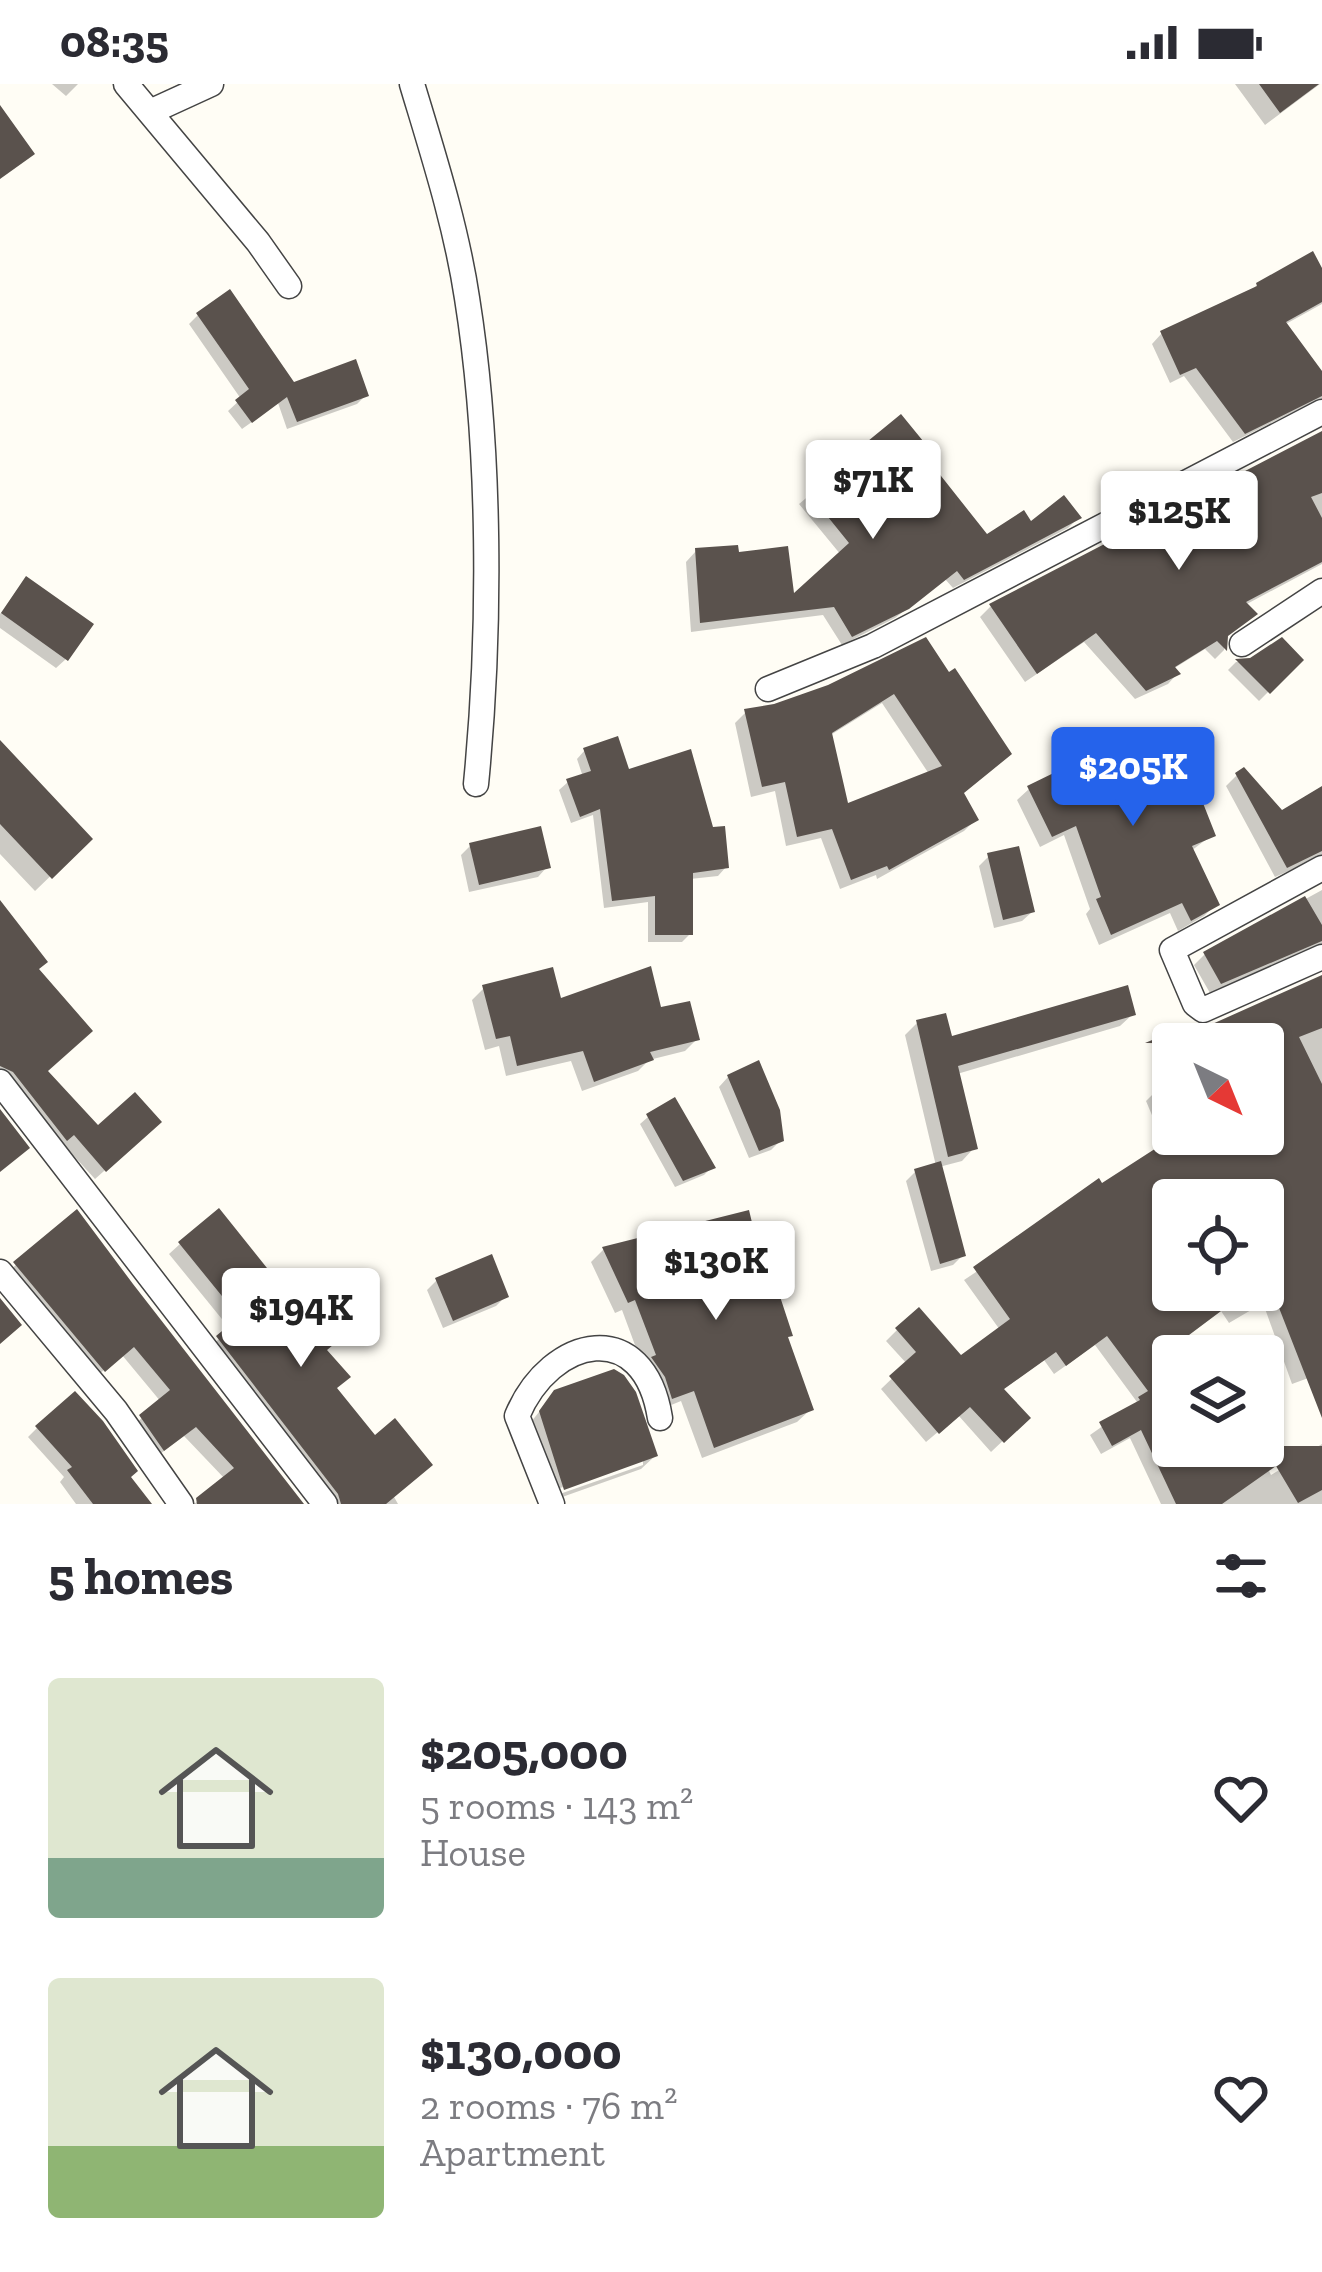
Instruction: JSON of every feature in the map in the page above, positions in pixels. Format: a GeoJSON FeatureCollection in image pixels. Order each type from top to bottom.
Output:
{"type":"FeatureCollection","features":[{"type":"Feature","properties":{"kind":"street"},"geometry":{"type":"LineString","coordinates":[[126,84],[289,286]]}},
{"type":"Feature","properties":{"kind":"street"},"geometry":{"type":"LineString","coordinates":[[150,112],[211,84]]}},
{"type":"Feature","properties":{"kind":"street"},"geometry":{"type":"LineString","coordinates":[[412,84],[441,179],[467,295],[482,425],[484,645],[476,784]]}},
{"type":"Feature","properties":{"kind":"street"},"geometry":{"type":"LineString","coordinates":[[768,689],[873,646],[1322,412]]}},
{"type":"Feature","properties":{"kind":"street"},"geometry":{"type":"LineString","coordinates":[[1242,644],[1322,591]]}},
{"type":"Feature","properties":{"kind":"street"},"geometry":{"type":"LineString","coordinates":[[1322,868],[1172,950],[1195,1004],[1203,1010],[1322,957]]}},
{"type":"Feature","properties":{"kind":"street"},"geometry":{"type":"LineString","coordinates":[[0,1082],[325,1504]]}},
{"type":"Feature","properties":{"kind":"street"},"geometry":{"type":"LineString","coordinates":[[0,1272],[116,1411],[181,1504]]}},
{"type":"Feature","properties":{"kind":"street"},"geometry":{"type":"LineString","coordinates":[[551,1504],[517,1416],[530,1386],[551,1364],[604,1348],[626,1354],[656,1388],[660,1418]]}},
{"type":"Feature","properties":{"kind":"building"},"geometry":{"type":"Polygon","coordinates":[[[1259,84],[1319,84],[1280,113],[1259,84]]]}},
{"type":"Feature","properties":{"kind":"building"},"geometry":{"type":"Polygon","coordinates":[[[0,105],[35,154],[0,179],[0,105]]]}},
{"type":"Feature","properties":{"kind":"building"},"geometry":{"type":"Polygon","coordinates":[[[1313,251],[1322,268],[1322,302],[1286,322],[1322,371],[1322,396],[1245,434],[1196,368],[1180,375],[1160,331],[1257,286],[1313,251]]]}},
{"type":"Feature","properties":{"kind":"building"},"geometry":{"type":"Polygon","coordinates":[[[230,289],[294,382],[356,359],[369,396],[297,422],[287,397],[252,423],[235,400],[249,389],[196,313],[230,289]]]}},
{"type":"Feature","properties":{"kind":"building"},"geometry":{"type":"Polygon","coordinates":[[[901,414],[932,452],[926,457],[987,534],[1024,510],[1031,521],[1064,495],[1082,518],[964,580],[957,571],[909,609],[852,637],[834,607],[700,623],[695,548],[738,545],[739,552],[788,546],[794,593],[849,543],[807,491],[901,414]]]}},
{"type":"Feature","properties":{"kind":"building"},"geometry":{"type":"Polygon","coordinates":[[[1322,431],[1322,493],[1311,497],[1322,518],[1322,562],[1246,602],[1258,614],[1228,636],[1227,651],[1217,641],[1175,667],[1181,674],[1146,691],[1096,633],[1037,674],[989,604],[1322,431]]]}},
{"type":"Feature","properties":{"kind":"building"},"geometry":{"type":"Polygon","coordinates":[[[26,576],[94,624],[68,661],[1,613],[26,576]]]}},
{"type":"Feature","properties":{"kind":"building"},"geometry":{"type":"Polygon","coordinates":[[[926,637],[949,672],[955,668],[1012,754],[964,793],[979,820],[889,870],[887,866],[851,880],[832,829],[797,837],[785,782],[762,787],[744,709],[828,685],[926,637]],[[894,694],[832,733],[848,803],[942,766],[894,694]]]}},
{"type":"Feature","properties":{"kind":"building"},"geometry":{"type":"Polygon","coordinates":[[[1282,637],[1304,660],[1270,694],[1235,659],[1250,658],[1282,637]]]}},
{"type":"Feature","properties":{"kind":"building"},"geometry":{"type":"Polygon","coordinates":[[[1146,728],[1166,771],[1184,755],[1216,836],[1192,846],[1220,905],[1191,921],[1182,903],[1111,935],[1076,826],[1052,837],[1027,786],[1146,728]]]}},
{"type":"Feature","properties":{"kind":"building"},"geometry":{"type":"Polygon","coordinates":[[[618,736],[629,769],[691,749],[713,827],[725,826],[729,868],[693,873],[693,935],[655,935],[655,896],[612,901],[600,809],[580,817],[566,779],[591,771],[583,748],[618,736]]]}},
{"type":"Feature","properties":{"kind":"building"},"geometry":{"type":"Polygon","coordinates":[[[0,740],[93,839],[52,879],[0,824],[0,740]]]}},
{"type":"Feature","properties":{"kind":"building"},"geometry":{"type":"Polygon","coordinates":[[[1244,767],[1282,810],[1322,786],[1322,851],[1287,868],[1235,773],[1244,767]]]}},
{"type":"Feature","properties":{"kind":"building"},"geometry":{"type":"Polygon","coordinates":[[[541,826],[551,868],[479,885],[469,843],[541,826]]]}},
{"type":"Feature","properties":{"kind":"building"},"geometry":{"type":"Polygon","coordinates":[[[1019,846],[1035,912],[1003,920],[987,853],[1019,846]]]}},
{"type":"Feature","properties":{"kind":"building"},"geometry":{"type":"Polygon","coordinates":[[[1305,896],[1322,925],[1322,941],[1221,984],[1203,952],[1305,896]]]}},
{"type":"Feature","properties":{"kind":"building"},"geometry":{"type":"Polygon","coordinates":[[[0,900],[48,962],[39,969],[93,1031],[48,1071],[98,1125],[135,1092],[162,1122],[106,1172],[74,1135],[67,1141],[13,1072],[0,1066],[0,900]]]}},
{"type":"Feature","properties":{"kind":"building"},"geometry":{"type":"Polygon","coordinates":[[[651,966],[661,1007],[690,1001],[700,1040],[650,1052],[654,1060],[594,1082],[583,1051],[517,1066],[510,1036],[496,1039],[482,985],[553,967],[561,998],[651,966]]]}},
{"type":"Feature","properties":{"kind":"building"},"geometry":{"type":"Polygon","coordinates":[[[1322,975],[1322,1028],[1299,1037],[1322,1084],[1322,1418],[1280,1311],[1284,1311],[1284,1179],[1152,1179],[1152,1311],[1221,1311],[1189,1335],[1152,1335],[1152,1453],[1141,1430],[1112,1446],[1099,1422],[1148,1391],[1107,1336],[1066,1366],[1056,1352],[1004,1389],[1031,1418],[1004,1443],[970,1407],[939,1434],[889,1376],[916,1352],[895,1328],[919,1307],[961,1355],[1010,1319],[973,1267],[1099,1178],[1102,1183],[1152,1151],[1152,1155],[1284,1155],[1284,1023],[1214,1023],[1322,975]]]}},
{"type":"Feature","properties":{"kind":"building"},"geometry":{"type":"Polygon","coordinates":[[[1128,985],[1136,1015],[958,1066],[978,1149],[948,1157],[916,1020],[946,1013],[952,1036],[1128,985]]]}},
{"type":"Feature","properties":{"kind":"building"},"geometry":{"type":"Polygon","coordinates":[[[759,1060],[780,1110],[784,1141],[759,1151],[727,1075],[759,1060]]]}},
{"type":"Feature","properties":{"kind":"building"},"geometry":{"type":"Polygon","coordinates":[[[675,1097],[716,1168],[683,1181],[646,1114],[675,1097]]]}},
{"type":"Feature","properties":{"kind":"building"},"geometry":{"type":"Polygon","coordinates":[[[0,1109],[30,1148],[0,1172],[0,1109]]]}},
{"type":"Feature","properties":{"kind":"building"},"geometry":{"type":"Polygon","coordinates":[[[941,1161],[966,1256],[940,1264],[914,1169],[941,1161]]]}},
{"type":"Feature","properties":{"kind":"building"},"geometry":{"type":"Polygon","coordinates":[[[219,1208],[275,1278],[282,1271],[339,1340],[327,1350],[351,1377],[337,1388],[375,1435],[395,1418],[433,1465],[386,1504],[341,1504],[216,1336],[239,1317],[178,1242],[219,1208]]]}},
{"type":"Feature","properties":{"kind":"building"},"geometry":{"type":"Polygon","coordinates":[[[77,1209],[304,1504],[197,1504],[196,1498],[234,1468],[196,1427],[164,1451],[139,1415],[170,1390],[134,1347],[105,1372],[13,1262],[77,1209]]]}},
{"type":"Feature","properties":{"kind":"building"},"geometry":{"type":"Polygon","coordinates":[[[749,1210],[760,1256],[766,1254],[814,1410],[714,1448],[694,1391],[672,1399],[651,1357],[656,1355],[635,1300],[628,1303],[602,1247],[749,1210]]]}},
{"type":"Feature","properties":{"kind":"building"},"geometry":{"type":"Polygon","coordinates":[[[492,1254],[509,1297],[453,1321],[435,1278],[492,1254]]]}},
{"type":"Feature","properties":{"kind":"building"},"geometry":{"type":"Polygon","coordinates":[[[0,1298],[22,1325],[0,1344],[0,1298]]]}},
{"type":"Feature","properties":{"kind":"building"},"geometry":{"type":"Polygon","coordinates":[[[614,1369],[636,1392],[658,1456],[564,1490],[539,1411],[554,1390],[614,1369]]]}},
{"type":"Feature","properties":{"kind":"building"},"geometry":{"type":"Polygon","coordinates":[[[75,1391],[138,1471],[131,1477],[152,1504],[93,1504],[67,1470],[72,1467],[35,1426],[75,1391]]]}},
{"type":"Feature","properties":{"kind":"building"},"geometry":{"type":"Polygon","coordinates":[[[1284,1446],[1322,1446],[1322,1490],[1298,1503],[1277,1467],[1284,1467],[1284,1446]]]}},
{"type":"Feature","properties":{"kind":"building"},"geometry":{"type":"Polygon","coordinates":[[[1158,1467],[1275,1467],[1222,1504],[1176,1504],[1158,1467]]]}}]}
